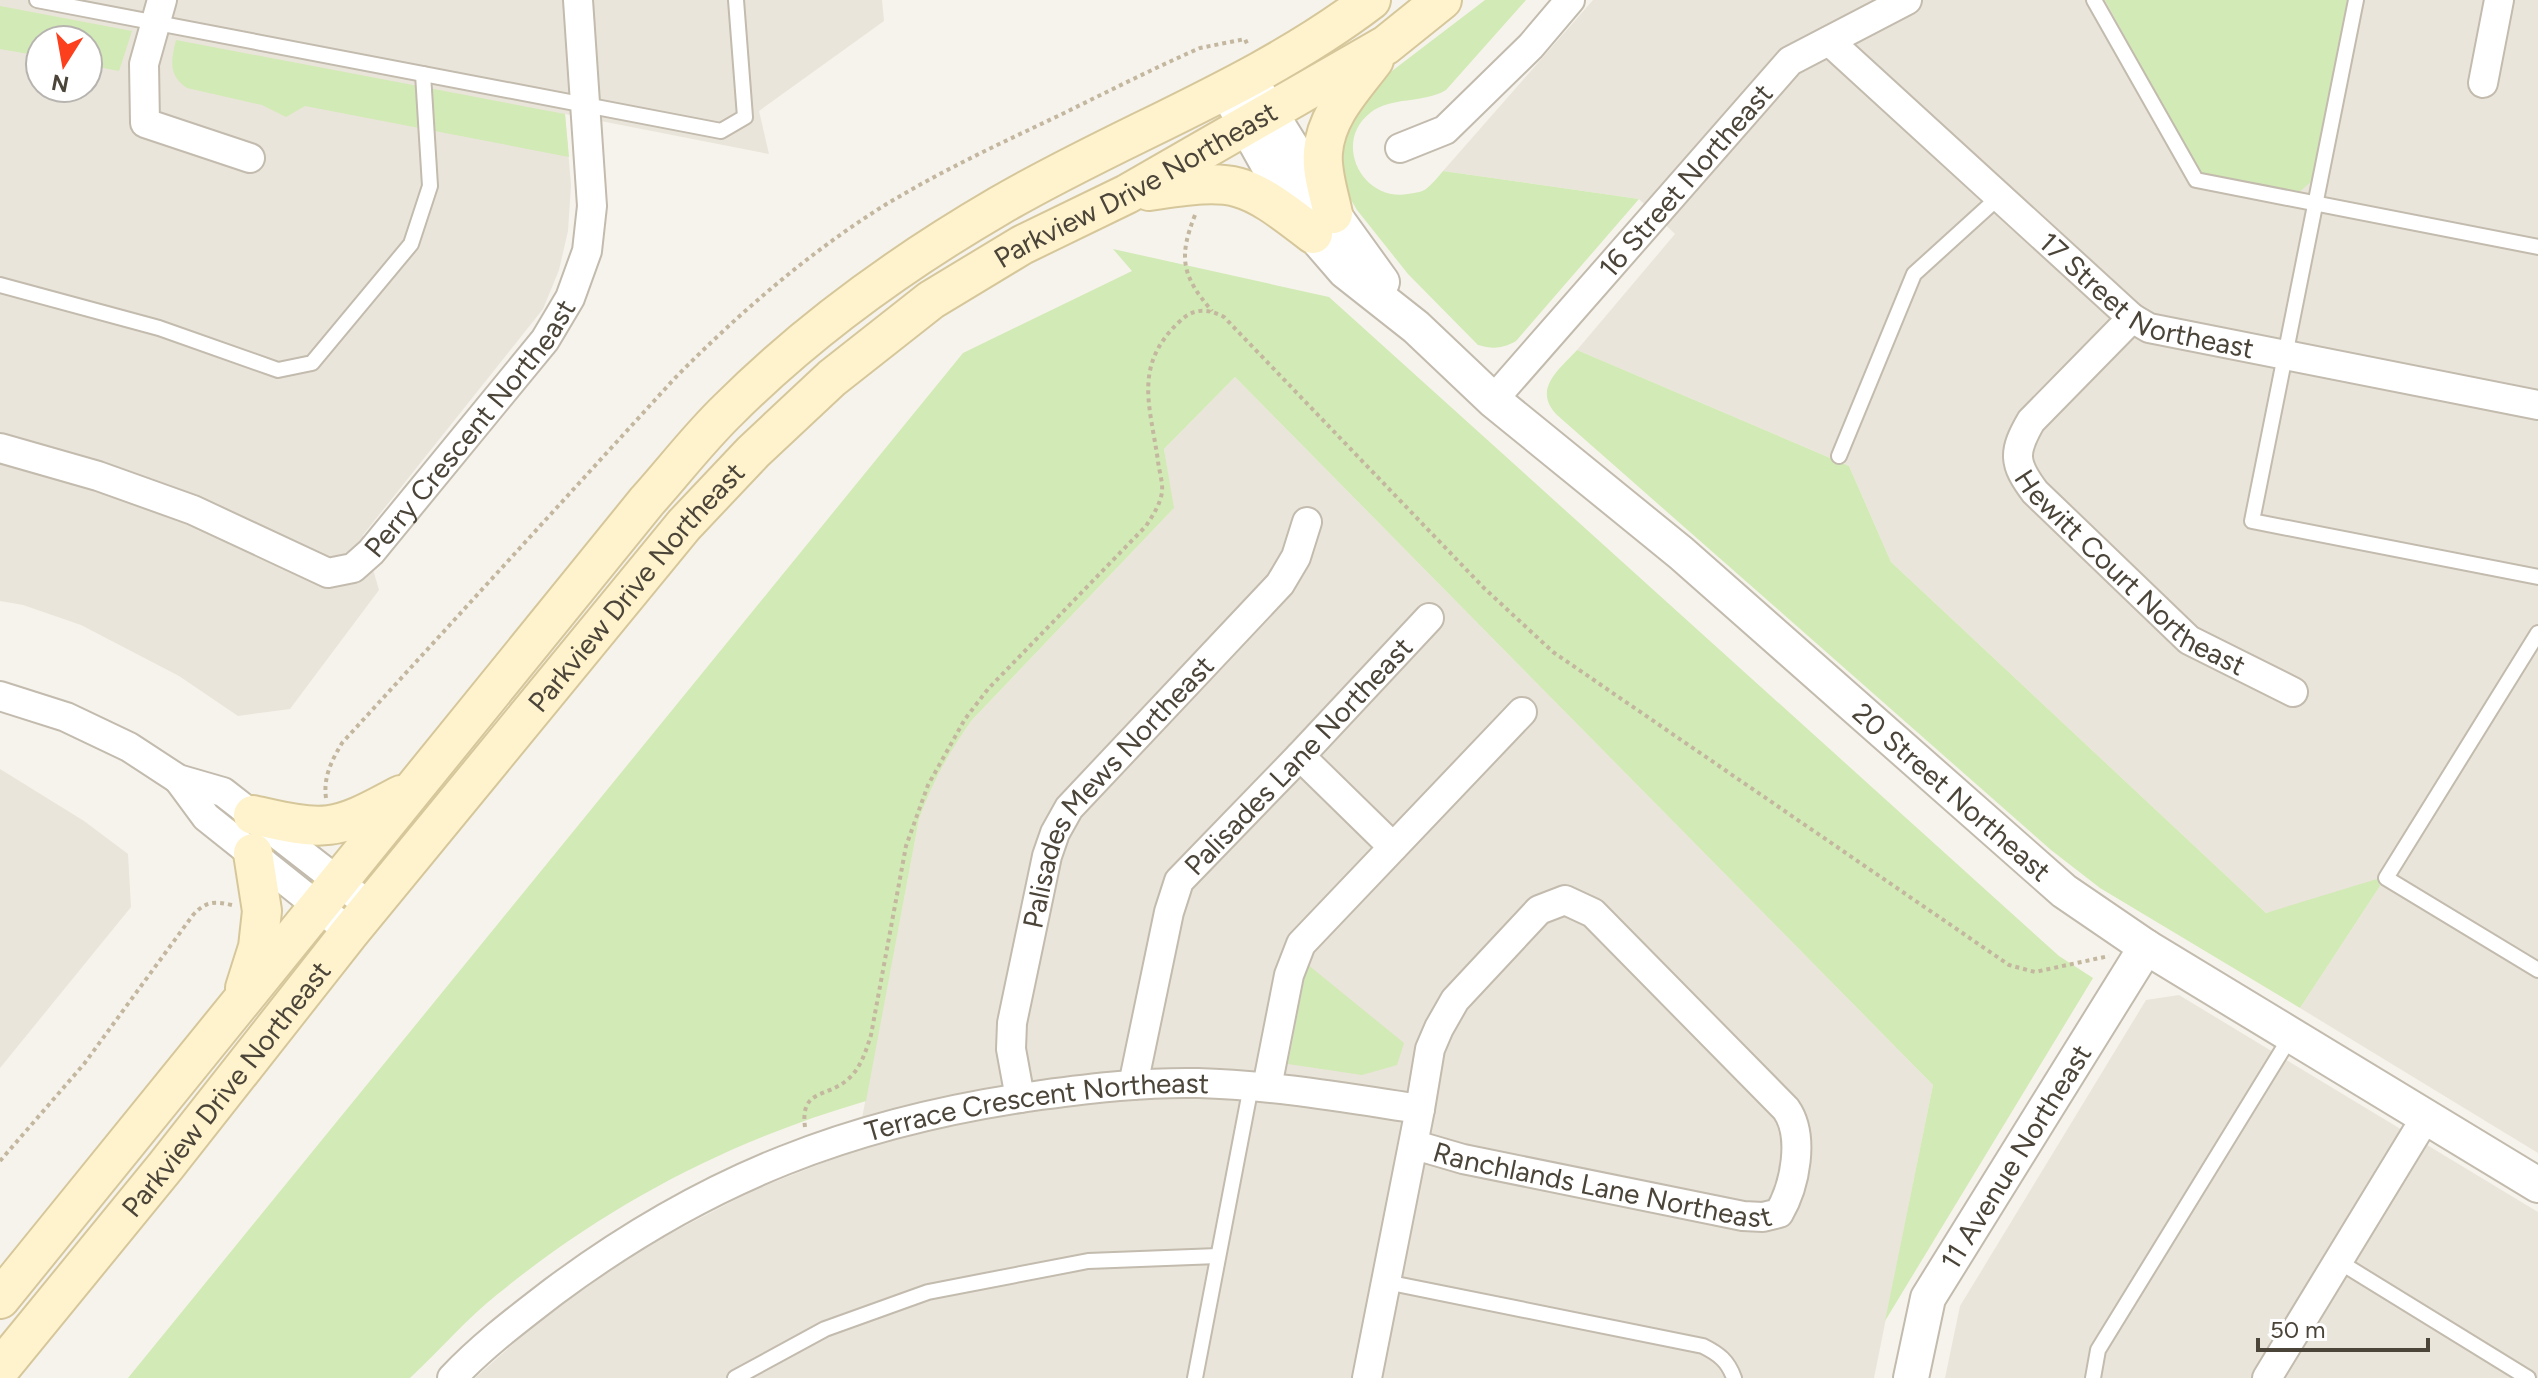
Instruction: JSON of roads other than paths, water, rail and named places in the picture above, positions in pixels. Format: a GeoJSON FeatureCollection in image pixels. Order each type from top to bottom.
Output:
{"type":"FeatureCollection","features":[{"type":"Feature","properties":{"kind":"main road","name":"Parkview Drive Northeast"},"geometry":{"type":"LineString","coordinates":[[0,1299],[657,490],[728,410],[808,339],[903,267],[1000,206],[1238,85],[1330,31],[1371,0]]}},
{"type":"Feature","properties":{"kind":"main road","name":"Parkview Drive Northeast"},"geometry":{"type":"LineString","coordinates":[[0,1369],[361,919],[684,525],[753,452],[832,378],[931,300],[1022,245],[1127,194],[1386,45],[1442,0]]}},
{"type":"Feature","properties":{"kind":"main road"},"geometry":{"type":"LineString","coordinates":[[1127,194],[1204,183],[1237,185],[1323,224],[1326,134],[1335,112],[1386,45]]}},
{"type":"Feature","properties":{"kind":"main road"},"geometry":{"type":"LineString","coordinates":[[253,815],[287,822],[329,825],[363,814],[411,791]]}},
{"type":"Feature","properties":{"kind":"main road"},"geometry":{"type":"LineString","coordinates":[[240,1003],[258,947],[262,911],[253,853]]}},
{"type":"Feature","properties":{"kind":"street","name":"Perry Crescent Northeast"},"geometry":{"type":"LineString","coordinates":[[0,448],[98,476],[193,510],[328,573],[353,568],[380,540],[545,340],[570,298],[587,251],[592,206],[578,0]]}},
{"type":"Feature","properties":{"kind":"street"},"geometry":{"type":"LineString","coordinates":[[1400,148],[1445,130],[1531,46],[1570,0]]}},
{"type":"Feature","properties":{"kind":"street","name":"16 Street Northeast"},"geometry":{"type":"LineString","coordinates":[[1493,400],[1790,61],[1907,0]]}},
{"type":"Feature","properties":{"kind":"street"},"geometry":{"type":"LineString","coordinates":[[2483,83],[2499,0]]}},
{"type":"Feature","properties":{"kind":"street"},"geometry":{"type":"LineString","coordinates":[[158,11],[144,64],[145,123],[250,158]]}},
{"type":"Feature","properties":{"kind":"street","name":"17 Street Northeast"},"geometry":{"type":"LineString","coordinates":[[1829,41],[2132,318],[2149,328],[2538,405]]}},
{"type":"Feature","properties":{"kind":"street","name":"20 Street Northeast"},"geometry":{"type":"LineString","coordinates":[[1238,85],[1258,120],[1280,186],[1323,224],[1416,327],[1493,400],[1681,553],[2064,891],[2146,947],[2538,1185]]}},
{"type":"Feature","properties":{"kind":"street","name":"Hewitt Court Northeast"},"geometry":{"type":"LineString","coordinates":[[2132,318],[2031,421],[2021,438],[2016,457],[2022,474],[2035,492],[2189,640],[2293,692]]}},
{"type":"Feature","properties":{"kind":"street","name":"Palisades Mews Northeast"},"geometry":{"type":"LineString","coordinates":[[1020,1098],[1011,1049],[1014,1012],[1047,856],[1055,833],[1069,808],[1280,584],[1296,557],[1307,522]]}},
{"type":"Feature","properties":{"kind":"street","name":"Palisades Lane Northeast"},"geometry":{"type":"LineString","coordinates":[[1133,1085],[1169,912],[1179,881],[1429,618]]}},
{"type":"Feature","properties":{"kind":"street"},"geometry":{"type":"LineString","coordinates":[[0,696],[66,717],[129,747],[178,779],[223,792],[253,815],[328,893],[361,919]]}},
{"type":"Feature","properties":{"kind":"street"},"geometry":{"type":"LineString","coordinates":[[1259,1086],[1289,975],[1301,944],[1522,712]]}},
{"type":"Feature","properties":{"kind":"street"},"geometry":{"type":"LineString","coordinates":[[1300,756],[1393,847]]}},
{"type":"Feature","properties":{"kind":"street"},"geometry":{"type":"LineString","coordinates":[[178,779],[206,817],[253,853],[328,893]]}},
{"type":"Feature","properties":{"kind":"street","name":"Ranchlands Lane Northeast"},"geometry":{"type":"LineString","coordinates":[[1415,1145],[1479,1162],[1743,1216],[1763,1217],[1779,1213],[1787,1200],[1798,1144],[1792,1118],[1786,1109],[1593,913],[1565,900],[1539,910],[1455,1000],[1430,1049],[1420,1109]]}},
{"type":"Feature","properties":{"kind":"street","name":"11 Avenue Northeast"},"geometry":{"type":"LineString","coordinates":[[1911,1378],[1928,1298],[2146,947]]}},
{"type":"Feature","properties":{"kind":"street","name":"Terrace Crescent Northeast"},"geometry":{"type":"LineString","coordinates":[[452,1378],[513,1323],[614,1248],[663,1218],[748,1174],[808,1149],[880,1127],[941,1111],[1133,1085],[1259,1086],[1420,1109]]}},
{"type":"Feature","properties":{"kind":"street"},"geometry":{"type":"LineString","coordinates":[[1367,1378],[1420,1109]]}},
{"type":"Feature","properties":{"kind":"street"},"geometry":{"type":"LineString","coordinates":[[2267,1378],[2426,1117]]}},
{"type":"Feature","properties":{"kind":"lane"},"geometry":{"type":"LineString","coordinates":[[37,0],[158,11],[423,74],[721,131],[745,117],[736,0]]}},
{"type":"Feature","properties":{"kind":"lane"},"geometry":{"type":"LineString","coordinates":[[2094,0],[2196,180],[2538,247]]}},
{"type":"Feature","properties":{"kind":"lane"},"geometry":{"type":"LineString","coordinates":[[2356,0],[2252,521],[2538,577]]}},
{"type":"Feature","properties":{"kind":"lane"},"geometry":{"type":"LineString","coordinates":[[0,285],[159,328],[278,370],[312,363],[411,244],[430,186],[423,74]]}},
{"type":"Feature","properties":{"kind":"lane"},"geometry":{"type":"LineString","coordinates":[[1839,456],[1914,274],[2000,196]]}},
{"type":"Feature","properties":{"kind":"lane"},"geometry":{"type":"LineString","coordinates":[[2538,633],[2386,878],[2538,970]]}},
{"type":"Feature","properties":{"kind":"lane"},"geometry":{"type":"LineString","coordinates":[[2093,1378],[2098,1350],[2291,1035]]}},
{"type":"Feature","properties":{"kind":"lane"},"geometry":{"type":"LineString","coordinates":[[1195,1378],[1218,1256],[1259,1086]]}},
{"type":"Feature","properties":{"kind":"lane"},"geometry":{"type":"LineString","coordinates":[[735,1378],[825,1329],[928,1292],[1088,1261],[1218,1256]]}},
{"type":"Feature","properties":{"kind":"lane"},"geometry":{"type":"LineString","coordinates":[[2338,1261],[2528,1378]]}},
{"type":"Feature","properties":{"kind":"lane"},"geometry":{"type":"LineString","coordinates":[[1386,1282],[1703,1346],[1727,1362],[1734,1378]]}}]}
